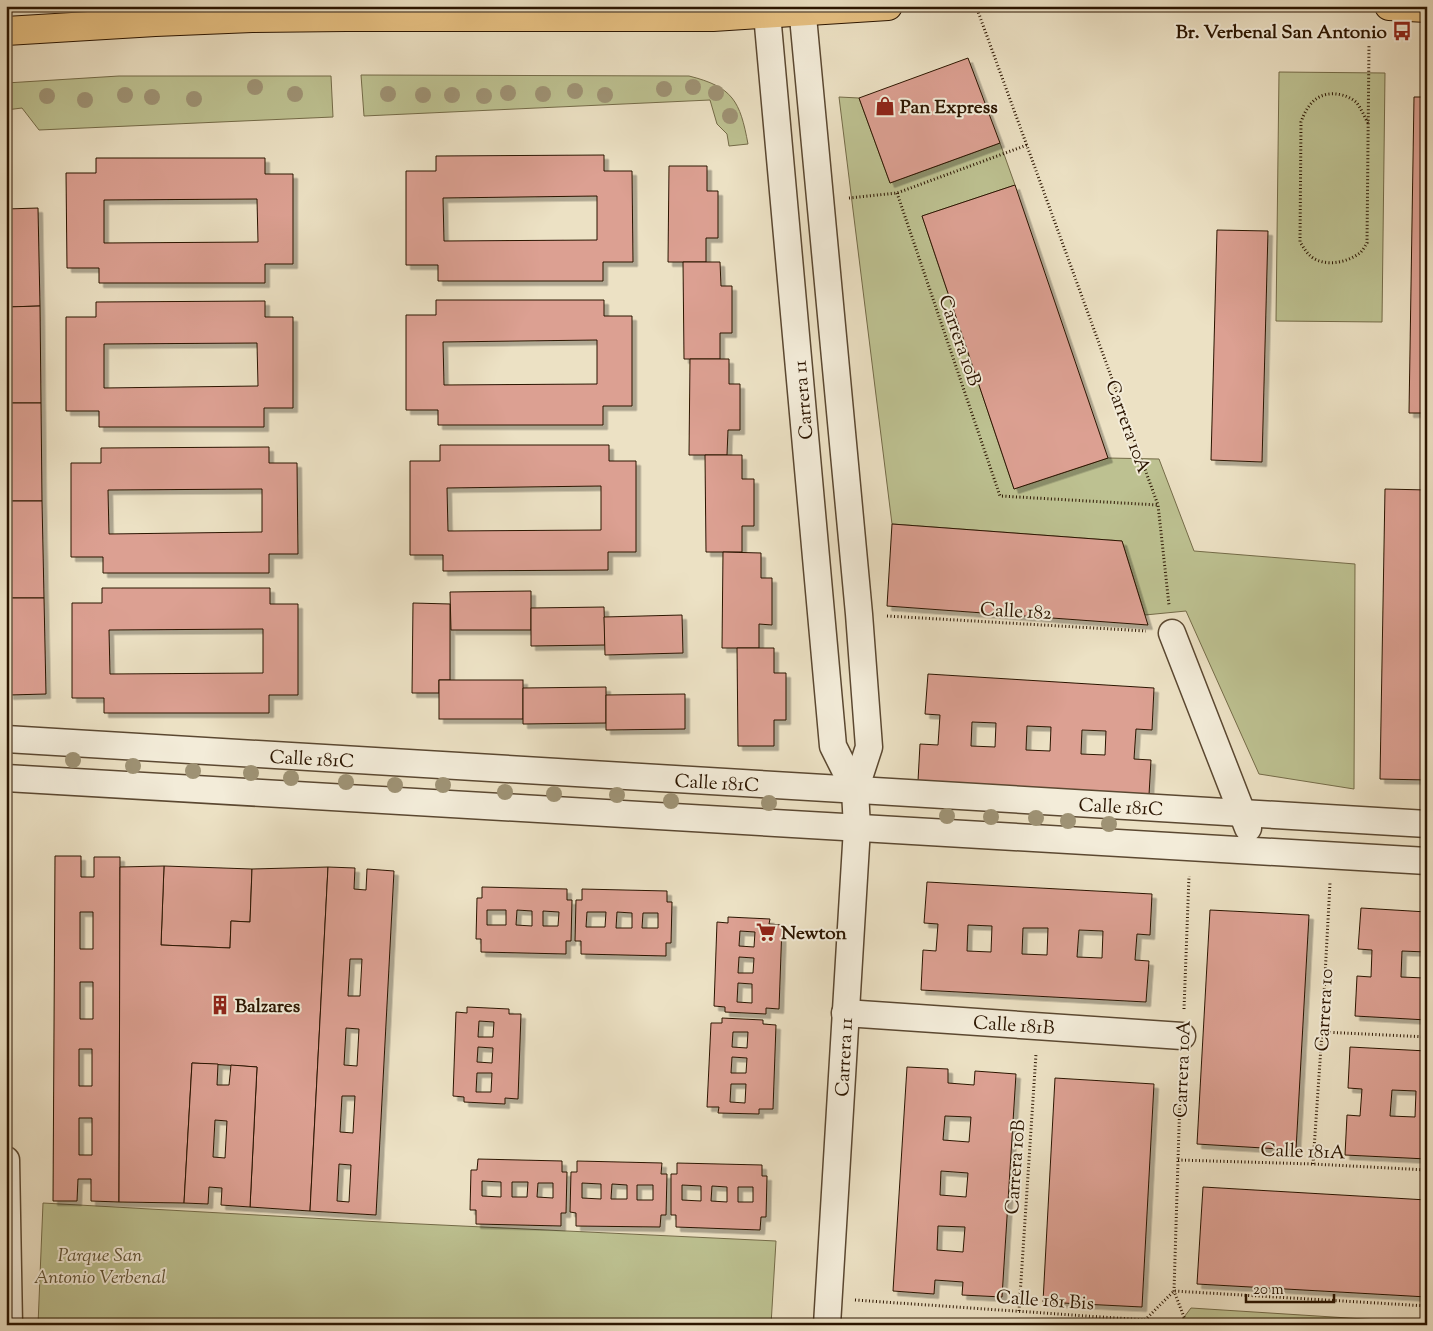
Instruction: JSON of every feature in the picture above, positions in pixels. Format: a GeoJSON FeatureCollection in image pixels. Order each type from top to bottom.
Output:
{"type":"FeatureCollection","features":[{"type":"Feature","properties":{"kind":"main road"},"geometry":{"type":"LineString","coordinates":[[6,31],[252,18],[713,16],[768,10],[888,6]]}},
{"type":"Feature","properties":{"kind":"main road"},"geometry":{"type":"LineString","coordinates":[[1389,6],[1427,8]]}},
{"type":"Feature","properties":{"kind":"street","name":"Carrera 11"},"geometry":{"type":"LineString","coordinates":[[802,9],[859,614],[869,747],[855,790],[857,828],[827,1325]]}},
{"type":"Feature","properties":{"kind":"street","name":"Carrera 11"},"geometry":{"type":"LineString","coordinates":[[768,10],[833,746],[855,790]]}},
{"type":"Feature","properties":{"kind":"street"},"geometry":{"type":"LineString","coordinates":[[1172,633],[1258,851]]}},
{"type":"Feature","properties":{"kind":"street","name":"Calle 181C"},"geometry":{"type":"LineString","coordinates":[[6,740],[1427,824]]}},
{"type":"Feature","properties":{"kind":"street","name":"Calle 181C"},"geometry":{"type":"LineString","coordinates":[[6,778],[1427,861]]}},
{"type":"Feature","properties":{"kind":"street","name":"Calle 181B"},"geometry":{"type":"LineString","coordinates":[[845,1013],[1182,1036]]}},
{"type":"Feature","properties":{"kind":"street"},"geometry":{"type":"LineString","coordinates":[[6,1160],[9,1325]]}},
{"type":"Feature","properties":{"kind":"path","name":"Carrera 10A"},"geometry":{"type":"LineString","coordinates":[[976,6],[1158,505],[1172,633]]}},
{"type":"Feature","properties":{"kind":"path"},"geometry":{"type":"LineString","coordinates":[[1368,123],[1356,102],[1348,96],[1334,93],[1322,95],[1312,102],[1305,112],[1302,122],[1300,242],[1313,258],[1333,263],[1343,261],[1361,252],[1367,243],[1369,44]]}},
{"type":"Feature","properties":{"kind":"path"},"geometry":{"type":"LineString","coordinates":[[820,201],[896,193],[1027,146]]}},
{"type":"Feature","properties":{"kind":"path","name":"Carrera 10B"},"geometry":{"type":"LineString","coordinates":[[896,193],[1000,496],[1158,505]]}},
{"type":"Feature","properties":{"kind":"path","name":"Calle 182"},"geometry":{"type":"LineString","coordinates":[[859,614],[1172,633]]}},
{"type":"Feature","properties":{"kind":"path","name":"Carrera 10A"},"geometry":{"type":"LineString","coordinates":[[1174,1291],[1182,1036],[1191,848]]}},
{"type":"Feature","properties":{"kind":"path","name":"Carrera 10"},"geometry":{"type":"LineString","coordinates":[[1313,1164],[1332,856]]}},
{"type":"Feature","properties":{"kind":"path","name":"Carrera 10B"},"geometry":{"type":"LineString","coordinates":[[1019,1311],[1038,1026]]}},
{"type":"Feature","properties":{"kind":"path"},"geometry":{"type":"LineString","coordinates":[[1322,1032],[1427,1037]]}},
{"type":"Feature","properties":{"kind":"path","name":"Calle 181A"},"geometry":{"type":"LineString","coordinates":[[1178,1160],[1427,1170]]}},
{"type":"Feature","properties":{"kind":"path"},"geometry":{"type":"LineString","coordinates":[[1187,1325],[1174,1291],[1427,1306]]}},
{"type":"Feature","properties":{"kind":"path","name":"Calle 181 Bis"},"geometry":{"type":"LineString","coordinates":[[829,1298],[1146,1320],[1174,1291]]}},
{"type":"Feature","properties":{"kind":"green space"},"geometry":{"type":"Polygon","coordinates":[[[6,6],[86,6],[6,11],[6,6]]]}},
{"type":"Feature","properties":{"kind":"green space"},"geometry":{"type":"Polygon","coordinates":[[[1279,72],[1385,73],[1382,322],[1276,321],[1279,72]]]}},
{"type":"Feature","properties":{"kind":"green space"},"geometry":{"type":"Polygon","coordinates":[[[361,75],[689,76],[716,85],[732,98],[742,117],[748,144],[729,146],[727,134],[717,124],[710,100],[364,116],[361,75]]]}},
{"type":"Feature","properties":{"kind":"green space"},"geometry":{"type":"Polygon","coordinates":[[[119,76],[331,76],[333,117],[39,130],[22,108],[6,110],[6,83],[119,76]]]}},
{"type":"Feature","properties":{"kind":"green space"},"geometry":{"type":"Polygon","coordinates":[[[839,97],[859,98],[890,183],[1000,143],[1015,185],[922,216],[1014,489],[1108,458],[1159,459],[1194,551],[1355,564],[1354,789],[1259,774],[1186,611],[1145,615],[1122,541],[892,524],[839,97]]]}},
{"type":"Feature","properties":{"kind":"green space","name":"Parque San Antonio Verbenal"},"geometry":{"type":"Polygon","coordinates":[[[43,1203],[399,1223],[776,1241],[771,1325],[38,1325],[43,1203]]]}},
{"type":"Feature","properties":{"kind":"green space"},"geometry":{"type":"Polygon","coordinates":[[[1191,1308],[1427,1323],[1427,1325],[1178,1325],[1191,1308]]]}},
{"type":"Feature","properties":{"kind":"building"},"geometry":{"type":"Polygon","coordinates":[[[968,58],[1000,143],[890,183],[859,98],[968,58]]]}},
{"type":"Feature","properties":{"kind":"building"},"geometry":{"type":"Polygon","coordinates":[[[1414,97],[1427,97],[1427,413],[1409,413],[1414,97]]]}},
{"type":"Feature","properties":{"kind":"building"},"geometry":{"type":"Polygon","coordinates":[[[604,155],[604,171],[632,171],[633,262],[603,262],[603,281],[438,281],[438,265],[406,265],[406,171],[436,171],[436,156],[604,155]],[[597,196],[443,198],[444,241],[597,240],[597,196]]]}},
{"type":"Feature","properties":{"kind":"building"},"geometry":{"type":"Polygon","coordinates":[[[96,158],[265,158],[265,174],[293,174],[293,264],[265,264],[265,283],[99,283],[99,268],[67,268],[66,173],[96,173],[96,158]],[[257,199],[104,200],[104,243],[258,242],[257,199]]]}},
{"type":"Feature","properties":{"kind":"building"},"geometry":{"type":"Polygon","coordinates":[[[669,166],[707,166],[707,191],[718,191],[718,238],[706,238],[706,262],[668,262],[669,166]]]}},
{"type":"Feature","properties":{"kind":"building"},"geometry":{"type":"Polygon","coordinates":[[[1015,185],[1108,458],[1014,489],[922,216],[1015,185]]]}},
{"type":"Feature","properties":{"kind":"building"},"geometry":{"type":"Polygon","coordinates":[[[38,208],[40,306],[6,307],[6,209],[38,208]]]}},
{"type":"Feature","properties":{"kind":"building"},"geometry":{"type":"Polygon","coordinates":[[[1217,230],[1268,231],[1262,462],[1211,460],[1217,230]]]}},
{"type":"Feature","properties":{"kind":"building"},"geometry":{"type":"Polygon","coordinates":[[[683,262],[720,262],[721,286],[732,286],[732,333],[720,333],[720,359],[684,359],[683,262]]]}},
{"type":"Feature","properties":{"kind":"building"},"geometry":{"type":"Polygon","coordinates":[[[436,300],[604,300],[604,316],[632,316],[632,406],[603,406],[603,425],[438,425],[438,410],[406,410],[406,315],[436,315],[436,300]],[[597,340],[443,342],[444,385],[597,384],[597,340]]]}},
{"type":"Feature","properties":{"kind":"building"},"geometry":{"type":"Polygon","coordinates":[[[265,301],[265,317],[293,317],[293,408],[264,408],[264,427],[99,427],[99,411],[66,411],[66,317],[96,317],[96,302],[265,301]],[[257,343],[104,344],[104,388],[258,386],[257,343]]]}},
{"type":"Feature","properties":{"kind":"building"},"geometry":{"type":"Polygon","coordinates":[[[40,306],[41,403],[6,403],[6,307],[40,306]]]}},
{"type":"Feature","properties":{"kind":"building"},"geometry":{"type":"Polygon","coordinates":[[[690,359],[729,359],[729,384],[740,384],[740,430],[728,430],[727,455],[689,455],[690,359]]]}},
{"type":"Feature","properties":{"kind":"building"},"geometry":{"type":"Polygon","coordinates":[[[6,403],[41,403],[42,501],[6,501],[6,403]]]}},
{"type":"Feature","properties":{"kind":"building"},"geometry":{"type":"Polygon","coordinates":[[[440,445],[609,445],[609,461],[636,461],[636,552],[608,552],[608,570],[443,571],[443,555],[410,555],[410,461],[440,461],[440,445]],[[601,486],[447,488],[448,531],[601,530],[601,486]]]}},
{"type":"Feature","properties":{"kind":"building"},"geometry":{"type":"Polygon","coordinates":[[[269,447],[269,463],[297,463],[298,554],[269,554],[269,573],[103,573],[103,557],[71,557],[71,463],[101,463],[101,448],[269,447]],[[262,489],[108,490],[109,534],[262,532],[262,489]]]}},
{"type":"Feature","properties":{"kind":"building"},"geometry":{"type":"Polygon","coordinates":[[[705,455],[742,455],[742,479],[754,479],[754,526],[742,526],[742,552],[706,552],[705,455]]]}},
{"type":"Feature","properties":{"kind":"building"},"geometry":{"type":"Polygon","coordinates":[[[1385,489],[1427,490],[1427,780],[1380,779],[1385,489]]]}},
{"type":"Feature","properties":{"kind":"building"},"geometry":{"type":"Polygon","coordinates":[[[6,501],[42,501],[44,598],[7,598],[6,501]]]}},
{"type":"Feature","properties":{"kind":"building"},"geometry":{"type":"Polygon","coordinates":[[[892,524],[1122,541],[1148,625],[887,606],[892,524]]]}},
{"type":"Feature","properties":{"kind":"building"},"geometry":{"type":"Polygon","coordinates":[[[723,552],[761,553],[761,578],[772,578],[772,625],[759,624],[759,648],[722,648],[723,552]]]}},
{"type":"Feature","properties":{"kind":"building"},"geometry":{"type":"Polygon","coordinates":[[[102,588],[270,588],[270,604],[298,604],[298,695],[269,695],[269,713],[104,713],[104,698],[72,698],[72,603],[102,603],[102,588]],[[263,629],[109,630],[110,674],[263,673],[263,629]]]}},
{"type":"Feature","properties":{"kind":"building"},"geometry":{"type":"Polygon","coordinates":[[[531,591],[531,630],[451,630],[450,592],[531,591]]]}},
{"type":"Feature","properties":{"kind":"building"},"geometry":{"type":"Polygon","coordinates":[[[7,598],[44,598],[46,694],[9,695],[7,598]]]}},
{"type":"Feature","properties":{"kind":"building"},"geometry":{"type":"Polygon","coordinates":[[[413,603],[450,604],[450,680],[439,680],[439,693],[412,693],[413,603]]]}},
{"type":"Feature","properties":{"kind":"building"},"geometry":{"type":"Polygon","coordinates":[[[604,607],[605,645],[531,646],[531,608],[604,607]]]}},
{"type":"Feature","properties":{"kind":"building"},"geometry":{"type":"Polygon","coordinates":[[[682,615],[683,653],[605,655],[604,617],[682,615]]]}},
{"type":"Feature","properties":{"kind":"building"},"geometry":{"type":"Polygon","coordinates":[[[737,648],[774,648],[774,673],[786,673],[786,720],[774,720],[774,746],[738,746],[737,648]]]}},
{"type":"Feature","properties":{"kind":"building"},"geometry":{"type":"Polygon","coordinates":[[[928,674],[1154,688],[1152,730],[1136,729],[1134,759],[1151,760],[1149,795],[918,781],[920,744],[938,745],[940,715],[925,714],[928,674]],[[972,722],[971,746],[995,747],[996,723],[972,722]],[[1027,726],[1026,750],[1050,751],[1051,727],[1027,726]],[[1082,730],[1081,754],[1105,755],[1106,731],[1082,730]]]}},
{"type":"Feature","properties":{"kind":"building"},"geometry":{"type":"Polygon","coordinates":[[[439,680],[523,680],[523,719],[439,719],[439,680]]]}},
{"type":"Feature","properties":{"kind":"building"},"geometry":{"type":"Polygon","coordinates":[[[606,687],[606,723],[523,724],[523,688],[606,687]]]}},
{"type":"Feature","properties":{"kind":"building"},"geometry":{"type":"Polygon","coordinates":[[[685,694],[685,729],[606,730],[606,695],[685,694]]]}},
{"type":"Feature","properties":{"kind":"building"},"geometry":{"type":"Polygon","coordinates":[[[55,856],[81,856],[81,877],[94,877],[94,857],[120,857],[119,1202],[91,1201],[91,1179],[78,1179],[77,1201],[53,1201],[55,856]],[[80,912],[80,949],[93,949],[93,912],[80,912]],[[80,982],[80,1019],[93,1019],[93,982],[80,982]],[[79,1049],[79,1086],[92,1086],[92,1049],[79,1049]],[[79,1118],[79,1155],[92,1155],[92,1118],[79,1118]]]}},
{"type":"Feature","properties":{"kind":"building"},"geometry":{"type":"Polygon","coordinates":[[[164,866],[252,869],[250,922],[231,921],[230,948],[161,945],[164,866]]]}},
{"type":"Feature","properties":{"kind":"building","name":"Balzares"},"geometry":{"type":"Polygon","coordinates":[[[164,866],[161,945],[230,948],[231,921],[250,922],[252,869],[328,867],[310,1211],[250,1207],[257,1067],[192,1063],[184,1203],[119,1202],[120,867],[164,866]]]}},
{"type":"Feature","properties":{"kind":"building"},"geometry":{"type":"Polygon","coordinates":[[[328,867],[355,868],[354,889],[366,890],[367,869],[394,871],[376,1215],[310,1211],[328,867]],[[350,959],[348,996],[360,996],[362,959],[350,959]],[[346,1028],[344,1065],[357,1066],[359,1029],[346,1028]],[[342,1096],[340,1132],[353,1133],[355,1096],[342,1096]],[[339,1164],[337,1201],[349,1202],[351,1165],[339,1164]]]}},
{"type":"Feature","properties":{"kind":"building"},"geometry":{"type":"Polygon","coordinates":[[[927,882],[1152,894],[1150,935],[1137,934],[1135,960],[1149,961],[1146,1002],[921,990],[923,950],[936,951],[938,924],[924,923],[927,882]],[[968,925],[967,951],[991,952],[992,926],[968,925]],[[1023,928],[1022,954],[1047,955],[1048,928],[1023,928]],[[1079,930],[1077,957],[1102,958],[1103,931],[1079,930]]]}},
{"type":"Feature","properties":{"kind":"building"},"geometry":{"type":"Polygon","coordinates":[[[482,887],[567,889],[567,900],[572,900],[571,941],[566,941],[566,954],[481,952],[481,939],[476,939],[477,898],[482,898],[482,887]],[[487,910],[487,925],[506,925],[506,910],[487,910]],[[517,910],[516,925],[532,926],[532,911],[517,910]],[[543,911],[543,926],[558,926],[559,912],[543,911]]]}},
{"type":"Feature","properties":{"kind":"building"},"geometry":{"type":"Polygon","coordinates":[[[582,889],[667,891],[667,902],[672,902],[671,943],[666,943],[666,956],[581,954],[581,941],[575,941],[576,900],[582,900],[582,889]],[[587,912],[586,927],[605,927],[606,912],[587,912]],[[617,912],[616,928],[632,928],[632,913],[617,912]],[[643,913],[642,928],[658,928],[658,913],[643,913]]]}},
{"type":"Feature","properties":{"kind":"building"},"geometry":{"type":"Polygon","coordinates":[[[1361,908],[1427,912],[1427,1020],[1355,1016],[1357,976],[1371,977],[1372,950],[1358,949],[1361,908]],[[1402,951],[1401,977],[1425,978],[1426,952],[1402,951]]]}},
{"type":"Feature","properties":{"kind":"building"},"geometry":{"type":"Polygon","coordinates":[[[1210,910],[1309,915],[1296,1150],[1197,1144],[1210,910]]]}},
{"type":"Feature","properties":{"kind":"building"},"geometry":{"type":"Polygon","coordinates":[[[728,917],[770,919],[769,924],[782,925],[779,1009],[766,1008],[766,1014],[725,1012],[725,1007],[714,1006],[717,922],[728,923],[728,917]],[[740,931],[739,946],[754,947],[755,932],[740,931]],[[739,957],[738,973],[753,973],[754,958],[739,957]],[[738,983],[737,1002],[752,1003],[752,984],[738,983]]]}},
{"type":"Feature","properties":{"kind":"building"},"geometry":{"type":"Polygon","coordinates":[[[467,1007],[509,1009],[509,1014],[521,1014],[518,1099],[505,1098],[505,1104],[464,1102],[464,1097],[453,1096],[456,1012],[467,1013],[467,1007]],[[479,1021],[478,1037],[493,1037],[494,1022],[479,1021]],[[478,1047],[477,1062],[492,1063],[493,1048],[478,1047]],[[477,1073],[476,1092],[491,1092],[492,1073],[477,1073]]]}},
{"type":"Feature","properties":{"kind":"building"},"geometry":{"type":"Polygon","coordinates":[[[722,1018],[763,1020],[763,1024],[776,1025],[773,1109],[759,1109],[759,1114],[718,1113],[719,1107],[707,1107],[711,1023],[722,1023],[722,1018]],[[733,1032],[732,1047],[747,1048],[748,1032],[733,1032]],[[732,1057],[731,1073],[746,1073],[747,1058],[732,1057]],[[731,1084],[730,1102],[745,1103],[746,1084],[731,1084]]]}},
{"type":"Feature","properties":{"kind":"building"},"geometry":{"type":"Polygon","coordinates":[[[1350,1047],[1427,1051],[1427,1159],[1345,1155],[1347,1115],[1360,1116],[1362,1089],[1348,1088],[1350,1047]],[[1392,1090],[1390,1116],[1415,1117],[1416,1091],[1392,1090]]]}},
{"type":"Feature","properties":{"kind":"building"},"geometry":{"type":"Polygon","coordinates":[[[192,1063],[218,1064],[217,1085],[229,1085],[231,1065],[257,1067],[250,1207],[221,1205],[222,1188],[209,1187],[208,1204],[184,1203],[192,1063]],[[215,1120],[213,1157],[225,1158],[227,1121],[215,1120]]]}},
{"type":"Feature","properties":{"kind":"building"},"geometry":{"type":"Polygon","coordinates":[[[907,1067],[948,1069],[948,1083],[974,1085],[975,1071],[1016,1074],[1002,1297],[962,1295],[963,1282],[935,1280],[934,1294],[893,1291],[907,1067]],[[945,1116],[943,1140],[969,1142],[971,1117],[945,1116]],[[941,1171],[940,1195],[966,1197],[968,1173],[941,1171]],[[938,1226],[937,1250],[963,1252],[965,1227],[938,1226]]]}},
{"type":"Feature","properties":{"kind":"building"},"geometry":{"type":"Polygon","coordinates":[[[1055,1078],[1154,1084],[1142,1307],[1043,1302],[1055,1078]]]}},
{"type":"Feature","properties":{"kind":"building"},"geometry":{"type":"Polygon","coordinates":[[[478,1159],[562,1161],[562,1172],[567,1172],[566,1213],[561,1213],[561,1226],[476,1224],[476,1210],[470,1210],[471,1170],[477,1170],[478,1159]],[[482,1181],[482,1196],[501,1197],[501,1182],[482,1181]],[[512,1182],[512,1197],[527,1197],[528,1182],[512,1182]],[[538,1183],[537,1197],[553,1198],[553,1183],[538,1183]]]}},
{"type":"Feature","properties":{"kind":"building"},"geometry":{"type":"Polygon","coordinates":[[[577,1161],[662,1163],[661,1174],[667,1174],[666,1215],[661,1215],[660,1227],[576,1226],[576,1213],[570,1212],[571,1172],[577,1172],[577,1161]],[[582,1183],[582,1198],[601,1199],[601,1184],[582,1183]],[[612,1184],[611,1199],[627,1199],[627,1185],[612,1184]],[[637,1185],[637,1200],[653,1200],[653,1185],[637,1185]]]}},
{"type":"Feature","properties":{"kind":"building"},"geometry":{"type":"Polygon","coordinates":[[[677,1163],[762,1165],[762,1176],[767,1176],[766,1217],[761,1217],[760,1230],[676,1227],[676,1215],[671,1215],[671,1174],[677,1174],[677,1163]],[[682,1185],[682,1200],[701,1201],[701,1186],[682,1185]],[[712,1186],[711,1201],[727,1202],[727,1187],[712,1186]],[[738,1187],[738,1202],[753,1202],[753,1187],[738,1187]]]}},
{"type":"Feature","properties":{"kind":"building"},"geometry":{"type":"Polygon","coordinates":[[[1203,1187],[1427,1200],[1427,1297],[1197,1284],[1203,1187]]]}},
{"type":"Feature","properties":{"kind":"place","name":"Br. Verbenal San Antonio"},"geometry":{"type":"Point","coordinates":[1402,31]}},
{"type":"Feature","properties":{"kind":"place","name":"Pan Express"},"geometry":{"type":"Point","coordinates":[885,106]}},
{"type":"Feature","properties":{"kind":"place","name":"Newton"},"geometry":{"type":"Point","coordinates":[766,932]}},
{"type":"Feature","properties":{"kind":"place","name":"Balzares"},"geometry":{"type":"Point","coordinates":[220,1005]}}]}
